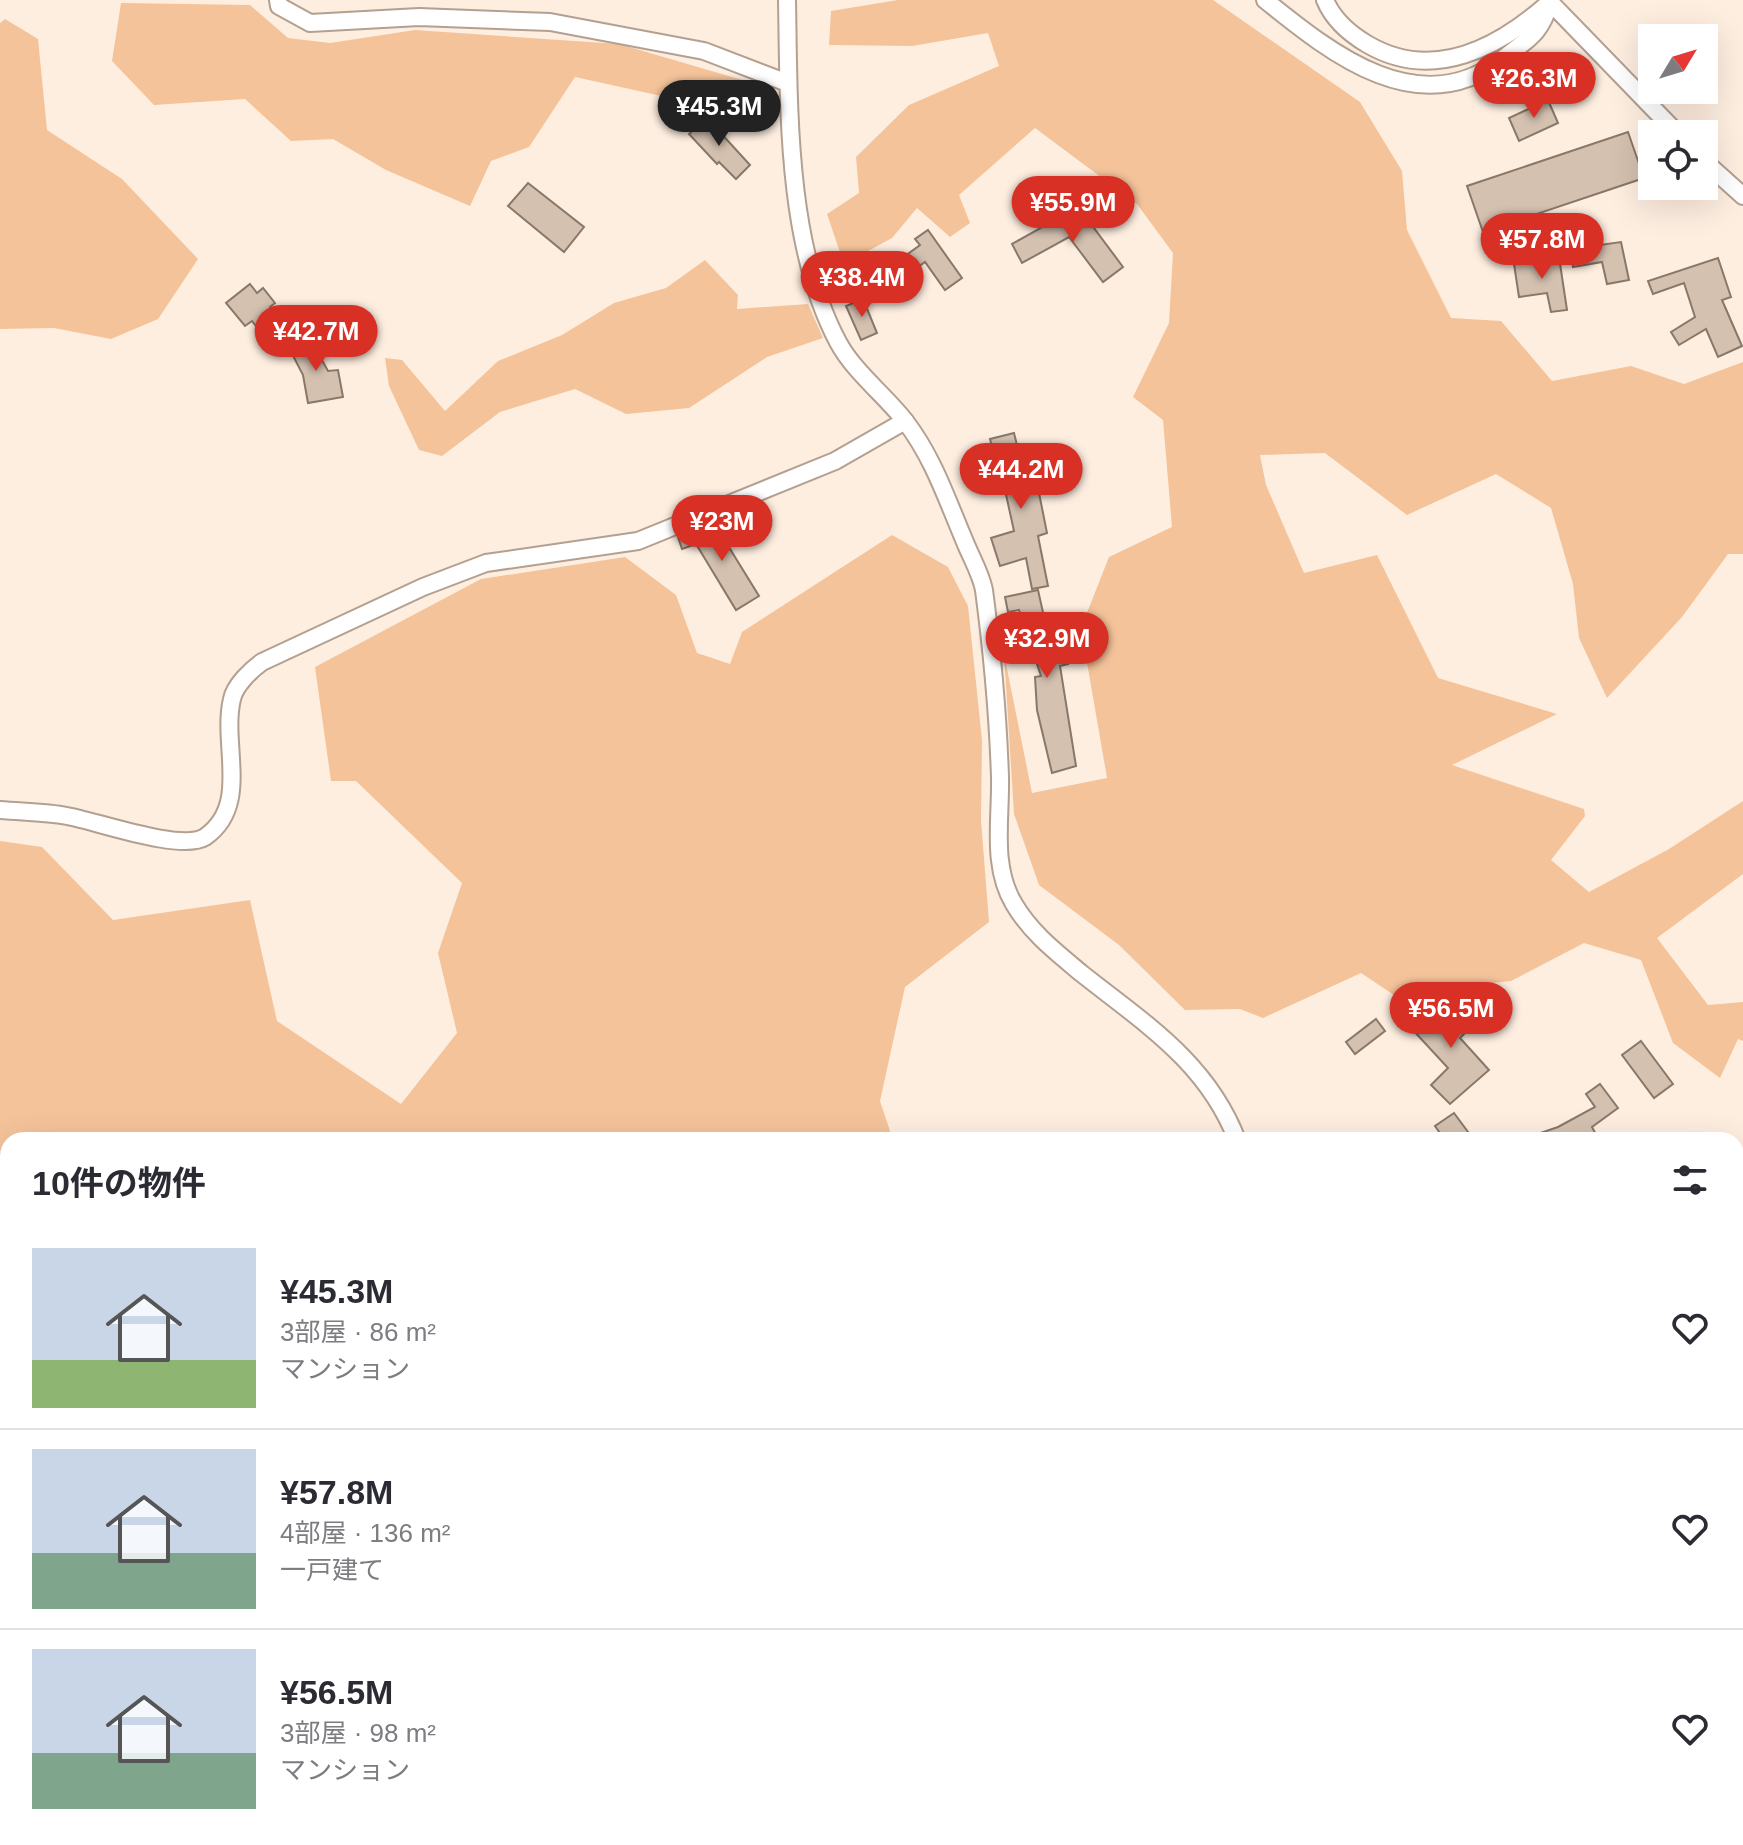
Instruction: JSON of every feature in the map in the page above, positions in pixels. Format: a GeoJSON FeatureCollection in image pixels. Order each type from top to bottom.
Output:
{"type":"FeatureCollection","features":[{"type":"Feature","properties":{"kind":"street"},"geometry":{"type":"LineString","coordinates":[[278,0],[279,6],[310,23],[419,17],[550,22],[704,51],[785,82]]}},
{"type":"Feature","properties":{"kind":"street"},"geometry":{"type":"LineString","coordinates":[[787,0],[785,82],[791,161],[809,258],[821,302],[839,344],[905,421],[928,455],[983,586],[1000,778],[998,835],[1001,868],[1012,902],[1041,940],[1177,1049],[1208,1083],[1226,1111],[1234,1132]]}},
{"type":"Feature","properties":{"kind":"street"},"geometry":{"type":"LineString","coordinates":[[1265,0],[1346,62],[1399,82],[1434,85],[1466,79],[1495,66],[1542,28],[1550,1]]}},
{"type":"Feature","properties":{"kind":"street"},"geometry":{"type":"LineString","coordinates":[[1325,0],[1343,26],[1375,49],[1404,59],[1440,62],[1500,42],[1550,1]]}},
{"type":"Feature","properties":{"kind":"street"},"geometry":{"type":"LineString","coordinates":[[1550,1],[1665,120]]}},
{"type":"Feature","properties":{"kind":"street"},"geometry":{"type":"LineString","coordinates":[[1718,174],[1743,196]]}},
{"type":"Feature","properties":{"kind":"street"},"geometry":{"type":"LineString","coordinates":[[0,810],[67,816],[158,839],[201,840],[223,822],[232,788],[232,698],[249,672],[262,662],[423,587],[486,563],[638,541],[835,461],[905,421]]}},
{"type":"Feature","properties":{"kind":"shaded area"},"geometry":{"type":"Polygon","coordinates":[[[898,0],[1213,0],[1360,102],[1402,171],[1407,230],[1451,318],[1501,321],[1552,381],[1631,366],[1684,384],[1743,362],[1743,554],[1728,554],[1682,617],[1607,698],[1579,638],[1573,584],[1551,508],[1496,474],[1407,515],[1325,453],[1260,455],[1266,485],[1304,573],[1377,555],[1438,678],[1557,714],[1452,765],[1584,809],[1585,816],[1551,860],[1589,892],[1669,849],[1743,801],[1743,874],[1657,938],[1708,1005],[1743,1002],[1743,1041],[1738,1039],[1720,1078],[1673,1043],[1641,960],[1584,943],[1511,981],[1463,986],[1409,1005],[1361,973],[1263,1018],[1240,1009],[1185,1010],[1119,945],[1039,885],[1014,814],[1004,654],[1032,793],[1107,778],[1081,628],[1109,557],[1172,527],[1163,420],[1133,397],[1169,323],[1173,253],[1137,204],[1035,128],[959,195],[970,223],[950,237],[917,208],[892,238],[844,264],[827,214],[859,193],[856,157],[909,105],[999,66],[988,33],[912,46],[829,45],[831,11],[898,0]]]}},
{"type":"Feature","properties":{"kind":"shaded area"},"geometry":{"type":"Polygon","coordinates":[[[121,3],[250,5],[288,38],[330,43],[415,30],[619,44],[763,86],[764,96],[697,88],[666,97],[575,77],[529,147],[491,161],[470,206],[386,170],[333,139],[291,141],[245,99],[154,105],[112,61],[121,3]]]}},
{"type":"Feature","properties":{"kind":"shaded area"},"geometry":{"type":"Polygon","coordinates":[[[5,19],[38,39],[47,130],[122,179],[198,259],[158,319],[111,339],[54,328],[0,329],[0,23],[5,19]]]}},
{"type":"Feature","properties":{"kind":"shaded area"},"geometry":{"type":"Polygon","coordinates":[[[705,260],[738,295],[737,309],[808,304],[823,338],[767,357],[689,408],[626,414],[575,389],[500,412],[442,456],[419,450],[389,386],[385,358],[402,360],[445,411],[498,361],[562,335],[614,303],[666,288],[705,260]]]}},
{"type":"Feature","properties":{"kind":"shaded area"},"geometry":{"type":"Polygon","coordinates":[[[892,535],[948,567],[968,606],[982,740],[981,820],[989,922],[905,987],[880,1101],[890,1132],[0,1132],[0,841],[42,847],[113,920],[250,900],[277,1021],[401,1104],[457,1033],[438,953],[462,883],[356,781],[331,781],[315,667],[481,579],[625,557],[676,595],[697,653],[730,664],[742,632],[892,535]]]}},
{"type":"Feature","properties":{"kind":"building"},"geometry":{"type":"Polygon","coordinates":[[[1548,100],[1558,123],[1519,141],[1509,118],[1548,100]]]}},
{"type":"Feature","properties":{"kind":"building"},"geometry":{"type":"Polygon","coordinates":[[[707,118],[750,165],[736,179],[689,134],[707,118]]]}},
{"type":"Feature","properties":{"kind":"building"},"geometry":{"type":"Polygon","coordinates":[[[1628,132],[1638,161],[1638,180],[1483,232],[1467,186],[1628,132]]]}},
{"type":"Feature","properties":{"kind":"building"},"geometry":{"type":"Polygon","coordinates":[[[528,183],[584,227],[564,252],[508,206],[528,183]]]}},
{"type":"Feature","properties":{"kind":"building"},"geometry":{"type":"Polygon","coordinates":[[[1091,211],[1100,224],[1094,228],[1123,267],[1103,282],[1069,237],[1022,263],[1012,244],[1055,220],[1059,227],[1091,211]]]}},
{"type":"Feature","properties":{"kind":"building"},"geometry":{"type":"Polygon","coordinates":[[[928,230],[962,278],[945,290],[925,262],[870,303],[860,289],[920,245],[915,239],[928,230]]]}},
{"type":"Feature","properties":{"kind":"building"},"geometry":{"type":"Polygon","coordinates":[[[1621,242],[1629,280],[1607,284],[1602,262],[1573,267],[1570,249],[1621,242]]]}},
{"type":"Feature","properties":{"kind":"building"},"geometry":{"type":"Polygon","coordinates":[[[1559,257],[1567,310],[1551,312],[1547,293],[1519,297],[1514,264],[1559,257]]]}},
{"type":"Feature","properties":{"kind":"building"},"geometry":{"type":"Polygon","coordinates":[[[1718,258],[1731,297],[1722,300],[1742,346],[1718,357],[1706,329],[1679,345],[1671,332],[1695,317],[1684,283],[1653,294],[1648,281],[1718,258]]]}},
{"type":"Feature","properties":{"kind":"building"},"geometry":{"type":"Polygon","coordinates":[[[250,284],[257,293],[263,288],[275,303],[270,307],[292,334],[273,348],[252,321],[245,326],[226,303],[250,284]]]}},
{"type":"Feature","properties":{"kind":"building"},"geometry":{"type":"Polygon","coordinates":[[[863,299],[877,333],[861,340],[846,306],[863,299]]]}},
{"type":"Feature","properties":{"kind":"building"},"geometry":{"type":"Polygon","coordinates":[[[308,335],[328,371],[338,370],[343,397],[308,403],[303,375],[288,346],[308,335]]]}},
{"type":"Feature","properties":{"kind":"building"},"geometry":{"type":"Polygon","coordinates":[[[1014,433],[1021,461],[1032,458],[1047,533],[1038,536],[1048,586],[1032,589],[1026,558],[1000,566],[991,538],[1014,531],[998,458],[995,459],[990,439],[1014,433]]]}},
{"type":"Feature","properties":{"kind":"building"},"geometry":{"type":"Polygon","coordinates":[[[718,520],[727,544],[759,596],[736,610],[696,544],[682,549],[678,537],[718,520]]]}},
{"type":"Feature","properties":{"kind":"building"},"geometry":{"type":"Polygon","coordinates":[[[1038,590],[1046,626],[1054,623],[1068,664],[1060,666],[1076,766],[1052,773],[1037,710],[1035,677],[1041,676],[1019,610],[1008,612],[1005,597],[1038,590]]]}},
{"type":"Feature","properties":{"kind":"building"},"geometry":{"type":"Polygon","coordinates":[[[1456,1002],[1476,1022],[1460,1038],[1489,1070],[1450,1104],[1431,1085],[1448,1068],[1411,1028],[1432,1008],[1441,1018],[1456,1002]]]}},
{"type":"Feature","properties":{"kind":"building"},"geometry":{"type":"Polygon","coordinates":[[[1376,1019],[1385,1031],[1355,1054],[1346,1042],[1376,1019]]]}},
{"type":"Feature","properties":{"kind":"building"},"geometry":{"type":"Polygon","coordinates":[[[1641,1041],[1673,1084],[1654,1098],[1622,1055],[1641,1041]]]}},
{"type":"Feature","properties":{"kind":"building"},"geometry":{"type":"Polygon","coordinates":[[[1600,1084],[1618,1108],[1592,1127],[1595,1132],[1543,1132],[1595,1107],[1586,1094],[1600,1084]]]}},
{"type":"Feature","properties":{"kind":"building"},"geometry":{"type":"Polygon","coordinates":[[[1454,1113],[1468,1132],[1439,1132],[1435,1126],[1454,1113]]]}}]}
